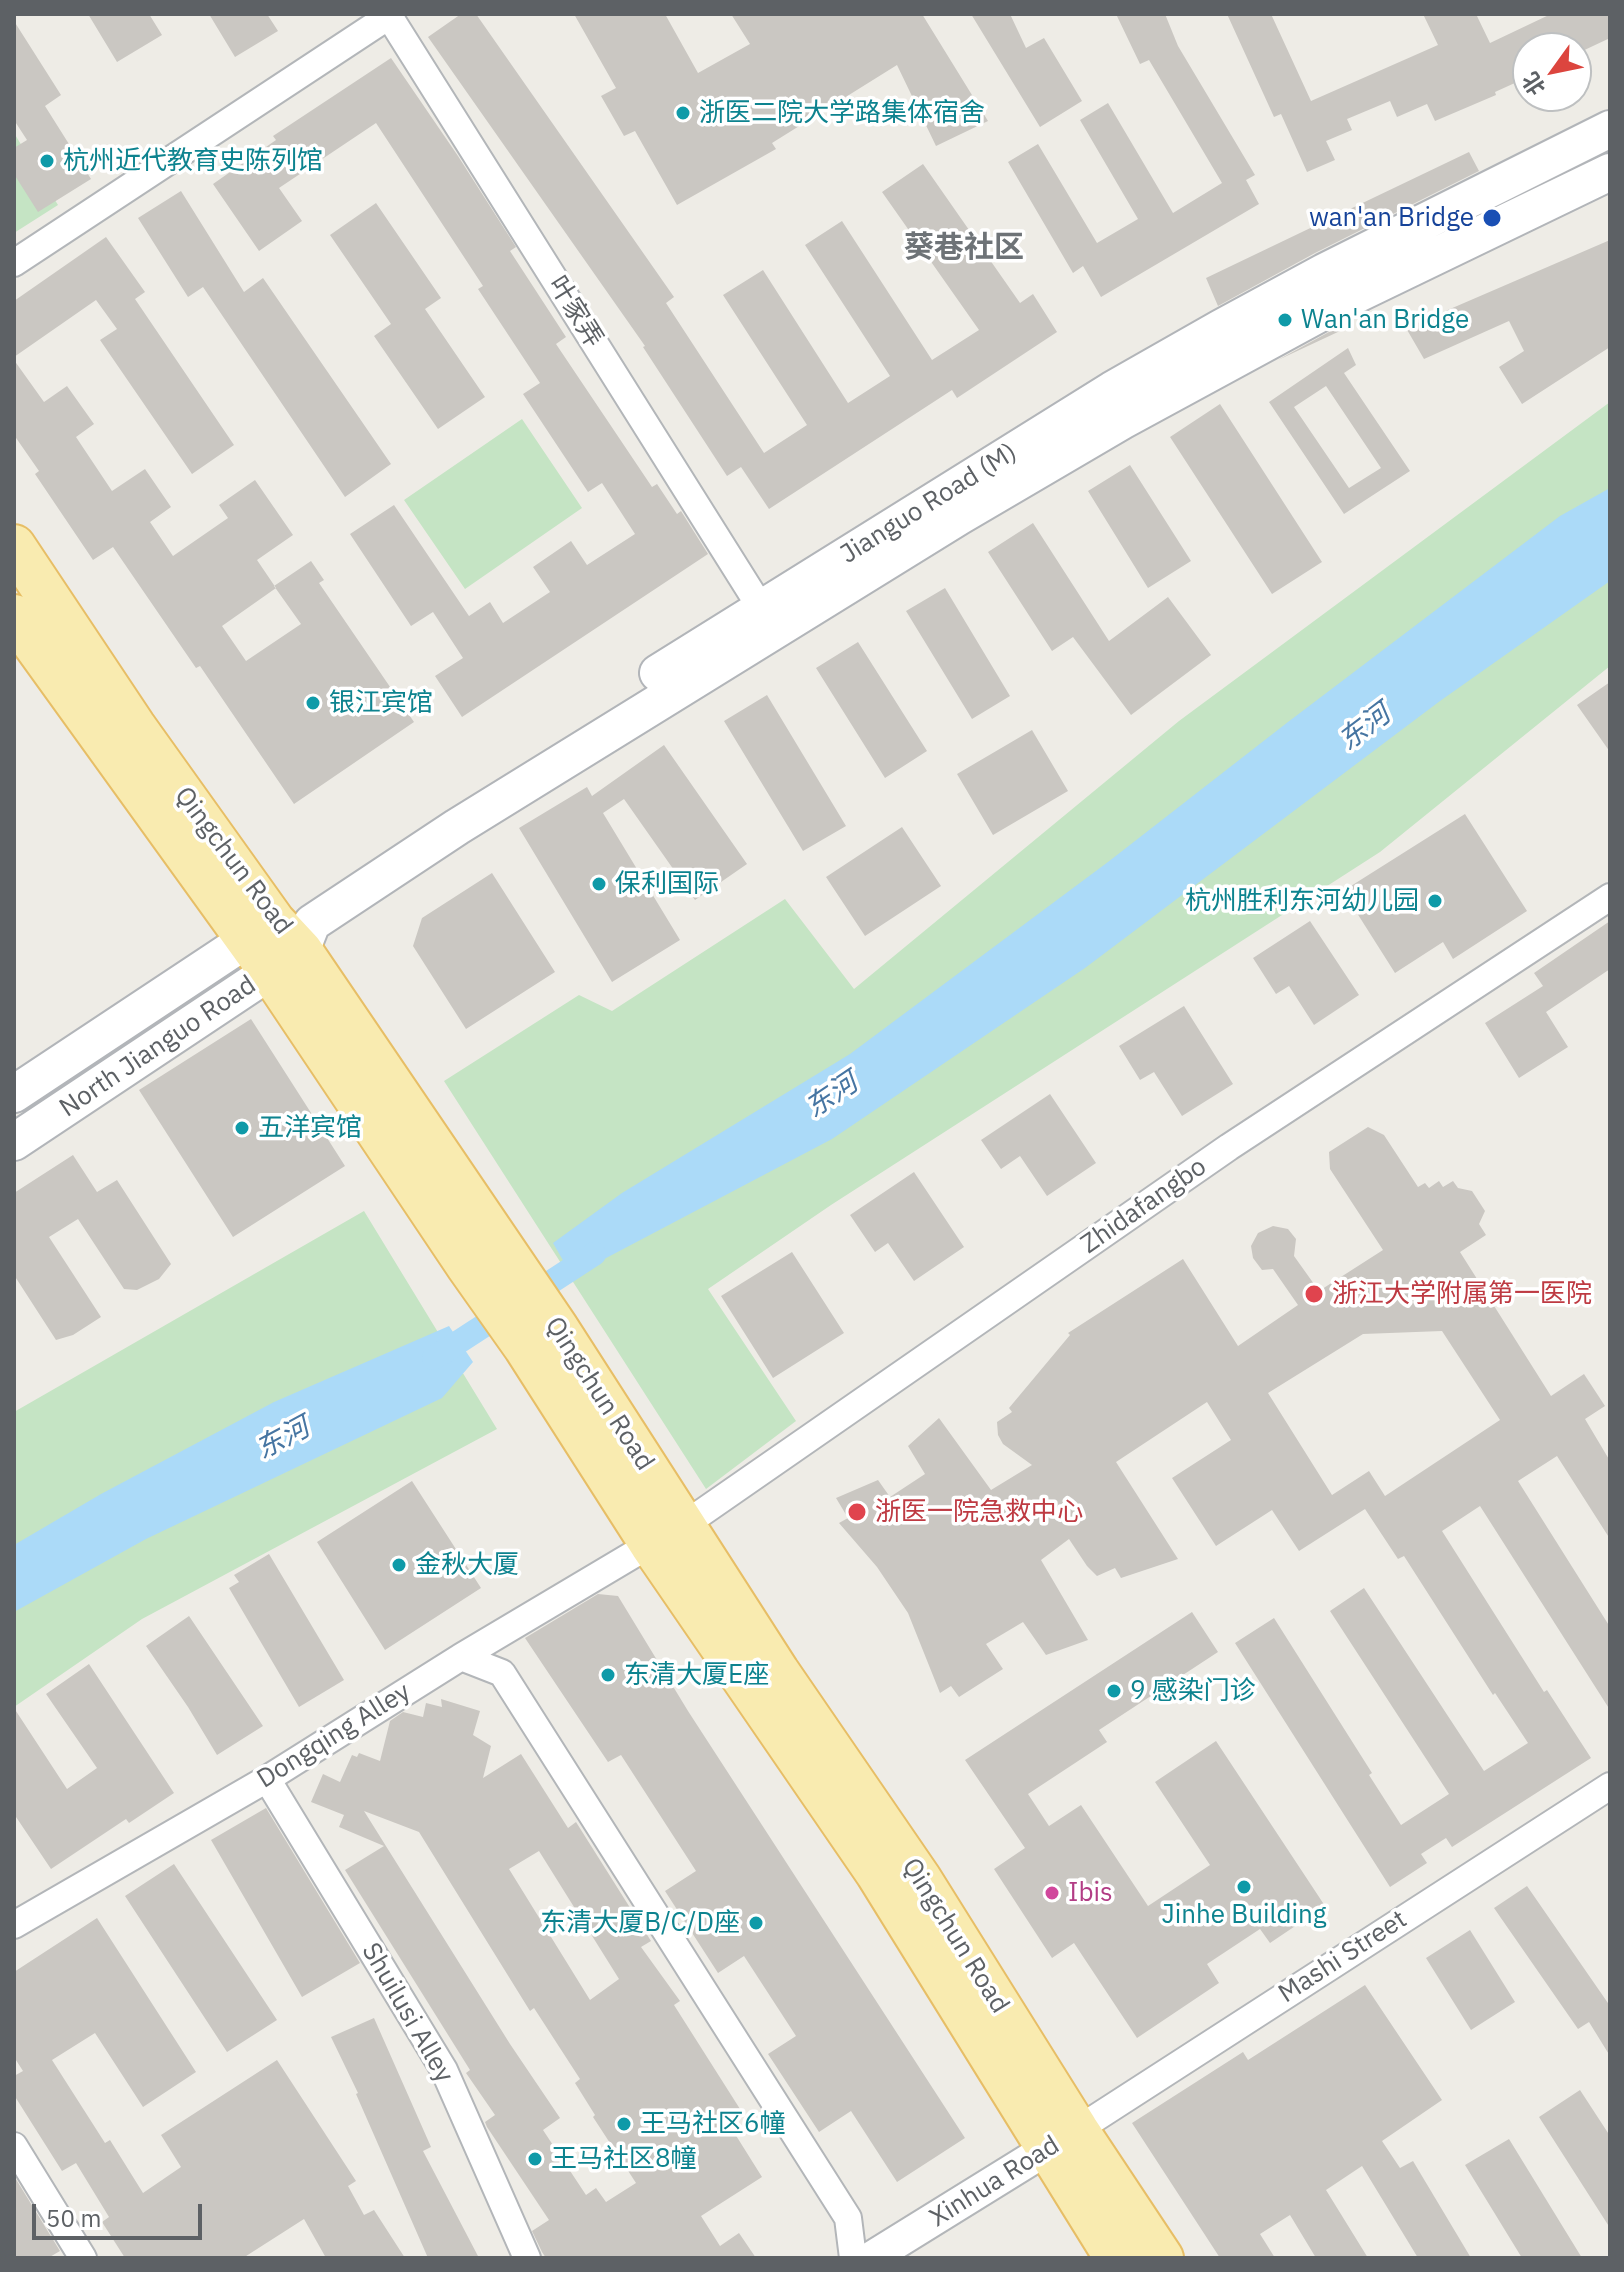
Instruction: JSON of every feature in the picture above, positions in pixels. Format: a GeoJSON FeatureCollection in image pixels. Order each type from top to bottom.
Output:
{"type":"FeatureCollection","features":[{"type":"Feature","properties":{"kind":"main road","name":"Jianguo Road (M)"},"geometry":{"type":"LineString","coordinates":[[273,946],[469,800],[584,721],[1112,390],[1324,272],[1610,129]]}},
{"type":"Feature","properties":{"kind":"main road","name":"Jianguo Road (M)"},"geometry":{"type":"LineString","coordinates":[[273,946],[457,827],[974,508],[1122,421],[1343,301],[1610,172]]}},
{"type":"Feature","properties":{"kind":"main road","name":"Qingchun Road"},"geometry":{"type":"LineString","coordinates":[[14,546],[134,726],[273,946],[541,1338],[668,1534],[877,1873],[1063,2140],[1162,2258]]}},
{"type":"Feature","properties":{"kind":"main road","name":"Qingchun Road"},"geometry":{"type":"LineString","coordinates":[[14,617],[273,946]]}},
{"type":"Feature","properties":{"kind":"main road","name":"North Jianguo Road"},"geometry":{"type":"LineString","coordinates":[[14,1094],[273,946]]}},
{"type":"Feature","properties":{"kind":"main road","name":"North Jianguo Road"},"geometry":{"type":"LineString","coordinates":[[14,1142],[273,946]]}},
{"type":"Feature","properties":{"kind":"main road","name":"Qingchun Road"},"geometry":{"type":"LineString","coordinates":[[1063,2140],[1116,2258]]}},
{"type":"Feature","properties":{"kind":"street"},"geometry":{"type":"LineString","coordinates":[[14,263],[390,15]]}},
{"type":"Feature","properties":{"kind":"street","name":"叶家弄"},"geometry":{"type":"LineString","coordinates":[[390,15],[761,608]]}},
{"type":"Feature","properties":{"kind":"street","name":"Zhidafangbo"},"geometry":{"type":"LineString","coordinates":[[668,1534],[1229,1147],[1610,897]]}},
{"type":"Feature","properties":{"kind":"street","name":"Dongqing Alley"},"geometry":{"type":"LineString","coordinates":[[14,1925],[267,1779],[461,1657],[668,1534]]}},
{"type":"Feature","properties":{"kind":"street"},"geometry":{"type":"LineString","coordinates":[[461,1657],[502,1673],[848,2218],[853,2258]]}},
{"type":"Feature","properties":{"kind":"street","name":"Shuilusi Alley"},"geometry":{"type":"LineString","coordinates":[[267,1779],[444,2070],[527,2258]]}},
{"type":"Feature","properties":{"kind":"street","name":"Mashi Street"},"geometry":{"type":"LineString","coordinates":[[1063,2140],[1610,1786]]}},
{"type":"Feature","properties":{"kind":"street","name":"Xinhua Road"},"geometry":{"type":"LineString","coordinates":[[871,2258],[1063,2140]]}},
{"type":"Feature","properties":{"kind":"street"},"geometry":{"type":"LineString","coordinates":[[14,2146],[83,2258]]}},
{"type":"Feature","properties":{"kind":"green space"},"geometry":{"type":"Polygon","coordinates":[[[14,133],[58,205],[14,233],[14,133]]]}},
{"type":"Feature","properties":{"kind":"green space"},"geometry":{"type":"Polygon","coordinates":[[[1610,402],[1610,666],[1380,852],[831,1205],[708,1289],[796,1421],[706,1489],[444,1081],[579,995],[612,1011],[785,899],[854,989],[1179,721],[1610,402]]]}},
{"type":"Feature","properties":{"kind":"green space"},"geometry":{"type":"Polygon","coordinates":[[[522,419],[582,508],[465,589],[404,500],[522,419]]]}},
{"type":"Feature","properties":{"kind":"green space"},"geometry":{"type":"Polygon","coordinates":[[[364,1211],[497,1429],[142,1619],[14,1707],[14,1412],[364,1211]]]}},
{"type":"Feature","properties":{"kind":"water"},"geometry":{"type":"Polygon","coordinates":[[[1610,488],[1610,581],[1440,701],[1085,968],[832,1139],[572,1276],[553,1243],[622,1193],[850,1054],[1108,862],[1560,516],[1610,488]]]}},
{"type":"Feature","properties":{"kind":"water"},"geometry":{"type":"Polygon","coordinates":[[[449,1326],[473,1362],[442,1398],[146,1539],[14,1612],[14,1545],[101,1494],[274,1402],[449,1326]]]}},
{"type":"Feature","properties":{"kind":"building"},"geometry":{"type":"Polygon","coordinates":[[[88,14],[149,14],[162,35],[117,62],[88,14]]]}},
{"type":"Feature","properties":{"kind":"building"},"geometry":{"type":"Polygon","coordinates":[[[209,14],[267,14],[278,31],[235,57],[209,14]]]}},
{"type":"Feature","properties":{"kind":"building"},"geometry":{"type":"Polygon","coordinates":[[[461,14],[476,14],[674,297],[666,303],[764,453],[807,425],[723,295],[763,270],[848,403],[890,376],[805,245],[842,221],[932,360],[979,330],[882,192],[923,164],[1020,303],[1033,294],[1057,332],[957,398],[952,390],[769,509],[741,467],[727,476],[645,346],[428,37],[461,14]]]}},
{"type":"Feature","properties":{"kind":"building"},"geometry":{"type":"Polygon","coordinates":[[[574,14],[665,14],[698,73],[750,44],[731,14],[922,14],[988,121],[936,146],[897,65],[772,143],[776,149],[677,205],[635,131],[624,136],[601,96],[616,88],[574,14]]]}},
{"type":"Feature","properties":{"kind":"building"},"geometry":{"type":"Polygon","coordinates":[[[971,14],[1010,14],[1026,48],[1044,38],[1082,101],[1040,127],[971,14]]]}},
{"type":"Feature","properties":{"kind":"building"},"geometry":{"type":"Polygon","coordinates":[[[1116,14],[1165,14],[1178,46],[1255,175],[1246,180],[1259,204],[1101,297],[1083,266],[1073,273],[1008,162],[1038,144],[1097,243],[1138,219],[1080,120],[1108,103],[1173,213],[1222,183],[1149,60],[1140,64],[1116,14]]]}},
{"type":"Feature","properties":{"kind":"building"},"geometry":{"type":"Polygon","coordinates":[[[1227,14],[1271,14],[1311,101],[1438,45],[1423,14],[1476,14],[1490,43],[1512,33],[1512,84],[1495,92],[1496,95],[1435,121],[1427,104],[1397,117],[1390,101],[1347,119],[1352,130],[1326,141],[1335,160],[1307,172],[1281,114],[1274,117],[1227,14]]]}},
{"type":"Feature","properties":{"kind":"building"},"geometry":{"type":"Polygon","coordinates":[[[1551,14],[1610,14],[1610,38],[1592,46],[1592,32],[1513,32],[1551,14]]]}},
{"type":"Feature","properties":{"kind":"building"},"geometry":{"type":"Polygon","coordinates":[[[14,21],[61,95],[45,106],[91,179],[38,212],[14,174],[14,148],[27,140],[14,120],[14,21]]]}},
{"type":"Feature","properties":{"kind":"building"},"geometry":{"type":"Polygon","coordinates":[[[391,58],[516,247],[510,251],[566,337],[556,344],[652,487],[657,484],[677,514],[681,511],[708,554],[462,717],[435,676],[463,658],[433,612],[411,626],[350,534],[394,505],[469,616],[490,602],[503,623],[550,592],[533,567],[571,541],[587,565],[635,534],[602,483],[588,492],[523,394],[540,383],[478,289],[483,286],[376,123],[279,188],[302,221],[259,251],[213,184],[276,140],[273,136],[391,58]]]}},
{"type":"Feature","properties":{"kind":"building"},"geometry":{"type":"Polygon","coordinates":[[[1469,152],[1479,171],[1315,253],[1218,306],[1206,278],[1469,152]]]}},
{"type":"Feature","properties":{"kind":"building"},"geometry":{"type":"Polygon","coordinates":[[[181,191],[244,292],[263,278],[391,464],[345,497],[203,287],[188,297],[138,218],[181,191]]]}},
{"type":"Feature","properties":{"kind":"building"},"geometry":{"type":"Polygon","coordinates":[[[376,203],[441,298],[425,309],[485,397],[438,429],[374,336],[391,324],[330,235],[376,203]]]}},
{"type":"Feature","properties":{"kind":"building"},"geometry":{"type":"Polygon","coordinates":[[[106,237],[145,292],[135,299],[234,445],[192,474],[100,340],[117,329],[96,300],[14,357],[14,301],[106,237]]]}},
{"type":"Feature","properties":{"kind":"building"},"geometry":{"type":"Polygon","coordinates":[[[1610,240],[1610,347],[1522,404],[1499,367],[1524,351],[1509,321],[1424,359],[1406,328],[1610,240]]]}},
{"type":"Feature","properties":{"kind":"building"},"geometry":{"type":"Polygon","coordinates":[[[1338,327],[1340,331],[1278,360],[1338,327]]]}},
{"type":"Feature","properties":{"kind":"building"},"geometry":{"type":"Polygon","coordinates":[[[1348,348],[1356,365],[1344,373],[1410,471],[1344,514],[1269,402],[1348,348]],[[1326,386],[1294,407],[1349,488],[1381,468],[1326,386]]]}},
{"type":"Feature","properties":{"kind":"building"},"geometry":{"type":"Polygon","coordinates":[[[14,360],[44,402],[67,386],[94,424],[76,437],[112,491],[145,469],[171,507],[150,522],[173,556],[228,518],[219,505],[255,480],[293,535],[257,560],[274,586],[311,561],[324,580],[319,583],[414,722],[294,804],[200,666],[196,668],[113,547],[93,560],[35,474],[39,471],[14,435],[14,360]],[[276,588],[222,626],[246,661],[301,624],[276,588]]]}},
{"type":"Feature","properties":{"kind":"building"},"geometry":{"type":"Polygon","coordinates":[[[1220,404],[1322,562],[1272,594],[1170,437],[1220,404]]]}},
{"type":"Feature","properties":{"kind":"building"},"geometry":{"type":"Polygon","coordinates":[[[1130,465],[1191,561],[1148,588],[1088,491],[1130,465]]]}},
{"type":"Feature","properties":{"kind":"building"},"geometry":{"type":"Polygon","coordinates":[[[1033,523],[1109,641],[1168,597],[1211,655],[1131,715],[1073,637],[1052,651],[988,552],[1033,523]]]}},
{"type":"Feature","properties":{"kind":"building"},"geometry":{"type":"Polygon","coordinates":[[[945,588],[1010,696],[972,719],[906,611],[945,588]]]}},
{"type":"Feature","properties":{"kind":"building"},"geometry":{"type":"Polygon","coordinates":[[[858,642],[927,751],[885,778],[816,668],[858,642]]]}},
{"type":"Feature","properties":{"kind":"building"},"geometry":{"type":"Polygon","coordinates":[[[1610,682],[1610,752],[1577,705],[1610,682]]]}},
{"type":"Feature","properties":{"kind":"building"},"geometry":{"type":"Polygon","coordinates":[[[767,695],[846,826],[803,851],[724,721],[767,695]]]}},
{"type":"Feature","properties":{"kind":"building"},"geometry":{"type":"Polygon","coordinates":[[[1032,730],[1068,791],[993,835],[957,774],[1032,730]]]}},
{"type":"Feature","properties":{"kind":"building"},"geometry":{"type":"Polygon","coordinates":[[[664,745],[747,864],[695,900],[624,799],[603,813],[680,940],[612,982],[519,828],[587,787],[592,796],[664,745]]]}},
{"type":"Feature","properties":{"kind":"building","name":"杭州胜利东河幼儿园"},"geometry":{"type":"Polygon","coordinates":[[[1465,814],[1527,911],[1453,959],[1443,942],[1395,973],[1343,891],[1465,814]]]}},
{"type":"Feature","properties":{"kind":"building"},"geometry":{"type":"Polygon","coordinates":[[[902,827],[941,886],[865,936],[826,877],[902,827]]]}},
{"type":"Feature","properties":{"kind":"building"},"geometry":{"type":"Polygon","coordinates":[[[492,873],[555,972],[466,1029],[413,946],[422,918],[492,873]]]}},
{"type":"Feature","properties":{"kind":"building"},"geometry":{"type":"Polygon","coordinates":[[[1310,921],[1359,995],[1314,1025],[1289,986],[1276,994],[1253,958],[1310,921]]]}},
{"type":"Feature","properties":{"kind":"building"},"geometry":{"type":"Polygon","coordinates":[[[1610,921],[1610,969],[1546,1012],[1568,1047],[1519,1078],[1485,1023],[1543,986],[1534,973],[1610,921]]]}},
{"type":"Feature","properties":{"kind":"building"},"geometry":{"type":"Polygon","coordinates":[[[1184,1006],[1233,1084],[1182,1116],[1154,1072],[1140,1080],[1119,1046],[1184,1006]]]}},
{"type":"Feature","properties":{"kind":"building","name":"五洋宾馆"},"geometry":{"type":"Polygon","coordinates":[[[251,1019],[345,1166],[233,1237],[139,1090],[251,1019]]]}},
{"type":"Feature","properties":{"kind":"building"},"geometry":{"type":"Polygon","coordinates":[[[1050,1094],[1096,1163],[1047,1196],[1020,1156],[1001,1169],[981,1140],[1050,1094]]]}},
{"type":"Feature","properties":{"kind":"building"},"geometry":{"type":"Polygon","coordinates":[[[1368,1127],[1384,1135],[1418,1187],[1425,1183],[1429,1188],[1439,1181],[1443,1187],[1453,1181],[1458,1188],[1472,1191],[1485,1211],[1479,1224],[1486,1235],[1460,1252],[1551,1396],[1584,1374],[1605,1406],[1585,1419],[1610,1461],[1610,1539],[1557,1456],[1518,1481],[1610,1627],[1610,1710],[1480,1506],[1442,1531],[1544,1692],[1547,1690],[1591,1758],[1452,1847],[1446,1838],[1421,1854],[1427,1863],[1390,1887],[1235,1643],[1274,1618],[1372,1773],[1369,1775],[1401,1825],[1449,1794],[1330,1611],[1364,1588],[1484,1771],[1528,1743],[1495,1693],[1493,1695],[1404,1556],[1398,1559],[1365,1509],[1299,1551],[1272,1510],[1216,1546],[1172,1478],[1231,1440],[1207,1402],[1116,1462],[1178,1559],[1121,1578],[1115,1568],[1097,1576],[1069,1539],[1041,1560],[1088,1640],[1046,1655],[1023,1622],[986,1644],[1003,1669],[959,1697],[951,1686],[940,1693],[908,1613],[877,1567],[839,1523],[848,1518],[836,1498],[878,1480],[890,1497],[925,1474],[908,1446],[939,1418],[991,1490],[1032,1465],[1003,1444],[998,1435],[997,1422],[1012,1412],[1009,1408],[1070,1335],[1068,1333],[1183,1259],[1238,1346],[1298,1305],[1273,1269],[1262,1270],[1253,1258],[1251,1246],[1258,1233],[1273,1226],[1288,1229],[1296,1239],[1294,1256],[1319,1291],[1383,1250],[1330,1169],[1329,1152],[1368,1127]],[[1442,1331],[1363,1334],[1268,1393],[1332,1495],[1369,1471],[1385,1496],[1500,1420],[1442,1331]]]}},
{"type":"Feature","properties":{"kind":"building"},"geometry":{"type":"Polygon","coordinates":[[[73,1155],[97,1192],[117,1180],[171,1264],[159,1279],[137,1290],[124,1289],[78,1219],[49,1237],[101,1317],[73,1335],[56,1340],[14,1275],[14,1193],[73,1155]]]}},
{"type":"Feature","properties":{"kind":"building"},"geometry":{"type":"Polygon","coordinates":[[[914,1172],[964,1247],[914,1281],[888,1243],[875,1252],[850,1215],[914,1172]]]}},
{"type":"Feature","properties":{"kind":"building"},"geometry":{"type":"Polygon","coordinates":[[[792,1252],[844,1333],[773,1378],[721,1296],[792,1252]]]}},
{"type":"Feature","properties":{"kind":"building","name":"金秋大厦"},"geometry":{"type":"Polygon","coordinates":[[[412,1481],[481,1588],[385,1650],[317,1542],[412,1481]]]}},
{"type":"Feature","properties":{"kind":"building"},"geometry":{"type":"Polygon","coordinates":[[[269,1554],[344,1680],[299,1707],[229,1588],[239,1582],[234,1575],[269,1554]]]}},
{"type":"Feature","properties":{"kind":"building","name":"东清大厦B/C/D座"},"geometry":{"type":"Polygon","coordinates":[[[598,1594],[618,1596],[688,1711],[965,2138],[897,2182],[851,2111],[819,2132],[768,2054],[796,2036],[744,1956],[718,1973],[665,1891],[696,1871],[621,1755],[608,1762],[525,1638],[598,1594]]]}},
{"type":"Feature","properties":{"kind":"building","name":"Jinhe Building"},"geometry":{"type":"Polygon","coordinates":[[[1192,1612],[1218,1652],[1099,1730],[1107,1742],[1028,1794],[1049,1826],[1081,1805],[1148,1906],[1210,1865],[1155,1782],[1216,1741],[1325,1906],[1270,1943],[1260,1929],[1207,1964],[1219,1983],[1137,2038],[1074,1943],[1052,1958],[994,1869],[1025,1848],[965,1760],[1192,1612]]]}},
{"type":"Feature","properties":{"kind":"building"},"geometry":{"type":"Polygon","coordinates":[[[189,1616],[263,1726],[217,1755],[146,1646],[189,1616]]]}},
{"type":"Feature","properties":{"kind":"building"},"geometry":{"type":"Polygon","coordinates":[[[89,1664],[174,1793],[129,1823],[126,1819],[51,1869],[14,1814],[14,1708],[67,1789],[97,1768],[46,1694],[89,1664]]]}},
{"type":"Feature","properties":{"kind":"building"},"geometry":{"type":"Polygon","coordinates":[[[441,1699],[480,1711],[473,1735],[491,1746],[483,1778],[521,1754],[568,1828],[576,1822],[651,1941],[641,1947],[680,2001],[674,2005],[740,2109],[725,2118],[762,2177],[701,2216],[720,2246],[739,2233],[756,2258],[546,2258],[542,2252],[532,2231],[549,2220],[487,2127],[485,2122],[495,2115],[466,2073],[470,2070],[345,1870],[384,1846],[339,1827],[344,1815],[311,1802],[323,1774],[340,1782],[352,1755],[357,1757],[359,1753],[380,1761],[390,1721],[403,1712],[423,1717],[426,1703],[442,1707],[441,1699]],[[364,1811],[560,2118],[543,2130],[586,2195],[596,2188],[606,2202],[636,2183],[593,2117],[595,2115],[575,2083],[580,2079],[534,2008],[530,2011],[419,1832],[364,1811]],[[539,1851],[509,1869],[590,2000],[619,1979],[539,1851]]]}},
{"type":"Feature","properties":{"kind":"building"},"geometry":{"type":"Polygon","coordinates":[[[266,1808],[360,1963],[302,1997],[211,1840],[266,1808]]]}},
{"type":"Feature","properties":{"kind":"building"},"geometry":{"type":"Polygon","coordinates":[[[174,1864],[277,2020],[227,2052],[125,1896],[174,1864]]]}},
{"type":"Feature","properties":{"kind":"building"},"geometry":{"type":"Polygon","coordinates":[[[1527,1886],[1610,2006],[1610,2056],[1589,2022],[1578,2029],[1494,1908],[1527,1886]]]}},
{"type":"Feature","properties":{"kind":"building"},"geometry":{"type":"Polygon","coordinates":[[[97,1918],[196,2072],[143,2107],[95,2033],[52,2060],[105,2143],[110,2140],[143,2193],[181,2167],[161,2135],[277,2060],[356,2181],[348,2186],[364,2215],[374,2210],[405,2258],[326,2258],[304,2219],[243,2258],[125,2258],[102,2222],[109,2217],[76,2163],[62,2171],[14,2095],[14,2076],[23,2071],[14,2057],[14,1972],[97,1918]]]}},
{"type":"Feature","properties":{"kind":"building"},"geometry":{"type":"Polygon","coordinates":[[[1470,1930],[1515,2002],[1471,2030],[1426,1958],[1470,1930]]]}},
{"type":"Feature","properties":{"kind":"building"},"geometry":{"type":"Polygon","coordinates":[[[1365,1985],[1442,2100],[1382,2141],[1400,2168],[1413,2161],[1471,2258],[1418,2258],[1362,2166],[1326,2190],[1368,2258],[1316,2258],[1290,2215],[1260,2234],[1275,2258],[1220,2258],[1132,2123],[1243,2052],[1248,2060],[1365,1985]]]}},
{"type":"Feature","properties":{"kind":"building"},"geometry":{"type":"Polygon","coordinates":[[[374,2018],[431,2147],[423,2151],[479,2258],[428,2258],[331,2037],[374,2018]]]}},
{"type":"Feature","properties":{"kind":"building"},"geometry":{"type":"Polygon","coordinates":[[[1580,2090],[1610,2136],[1610,2228],[1539,2117],[1580,2090]]]}},
{"type":"Feature","properties":{"kind":"building"},"geometry":{"type":"Polygon","coordinates":[[[1509,2139],[1582,2258],[1522,2258],[1465,2165],[1509,2139]]]}},
{"type":"Feature","properties":{"kind":"building"},"geometry":{"type":"Polygon","coordinates":[[[14,2176],[60,2251],[48,2258],[14,2258],[14,2176]]]}},
{"type":"Feature","properties":{"kind":"waterway","name":"东河"},"geometry":{"type":"LineString","coordinates":[[434,1358],[594,1254]]}},
{"type":"Feature","properties":{"kind":"place","name":"浙医二院大学路集体宿舍"},"geometry":{"type":"Point","coordinates":[683,113]}},
{"type":"Feature","properties":{"kind":"place","name":"杭州近代教育史陈列馆"},"geometry":{"type":"Point","coordinates":[47,161]}},
{"type":"Feature","properties":{"kind":"place","name":"wan'an Bridge"},"geometry":{"type":"Point","coordinates":[1492,218]}},
{"type":"Feature","properties":{"kind":"place","name":"Wan'an Bridge"},"geometry":{"type":"Point","coordinates":[1285,320]}},
{"type":"Feature","properties":{"kind":"place","name":"银江宾馆"},"geometry":{"type":"Point","coordinates":[313,703]}},
{"type":"Feature","properties":{"kind":"place","name":"保利国际"},"geometry":{"type":"Point","coordinates":[599,884]}},
{"type":"Feature","properties":{"kind":"place","name":"杭州胜利东河幼儿园"},"geometry":{"type":"Point","coordinates":[1435,901]}},
{"type":"Feature","properties":{"kind":"place","name":"五洋宾馆"},"geometry":{"type":"Point","coordinates":[242,1128]}},
{"type":"Feature","properties":{"kind":"place","name":"浙江大学附属第一医院"},"geometry":{"type":"Point","coordinates":[1314,1294]}},
{"type":"Feature","properties":{"kind":"place","name":"浙医一院急救中心"},"geometry":{"type":"Point","coordinates":[857,1512]}},
{"type":"Feature","properties":{"kind":"place","name":"金秋大厦"},"geometry":{"type":"Point","coordinates":[399,1565]}},
{"type":"Feature","properties":{"kind":"place","name":"东清大厦E座"},"geometry":{"type":"Point","coordinates":[608,1675]}},
{"type":"Feature","properties":{"kind":"place","name":"9 感染门诊"},"geometry":{"type":"Point","coordinates":[1114,1691]}},
{"type":"Feature","properties":{"kind":"place","name":"Jinhe Building"},"geometry":{"type":"Point","coordinates":[1244,1887]}},
{"type":"Feature","properties":{"kind":"place","name":"Ibis"},"geometry":{"type":"Point","coordinates":[1052,1893]}},
{"type":"Feature","properties":{"kind":"place","name":"东清大厦B/C/D座"},"geometry":{"type":"Point","coordinates":[756,1923]}},
{"type":"Feature","properties":{"kind":"place","name":"王马社区6幢"},"geometry":{"type":"Point","coordinates":[624,2124]}},
{"type":"Feature","properties":{"kind":"place","name":"王马社区8幢"},"geometry":{"type":"Point","coordinates":[535,2159]}},
{"type":"Feature","properties":{"kind":"district","name":"葵巷社区"},"geometry":{"type":"Point","coordinates":[964,248]}}]}
